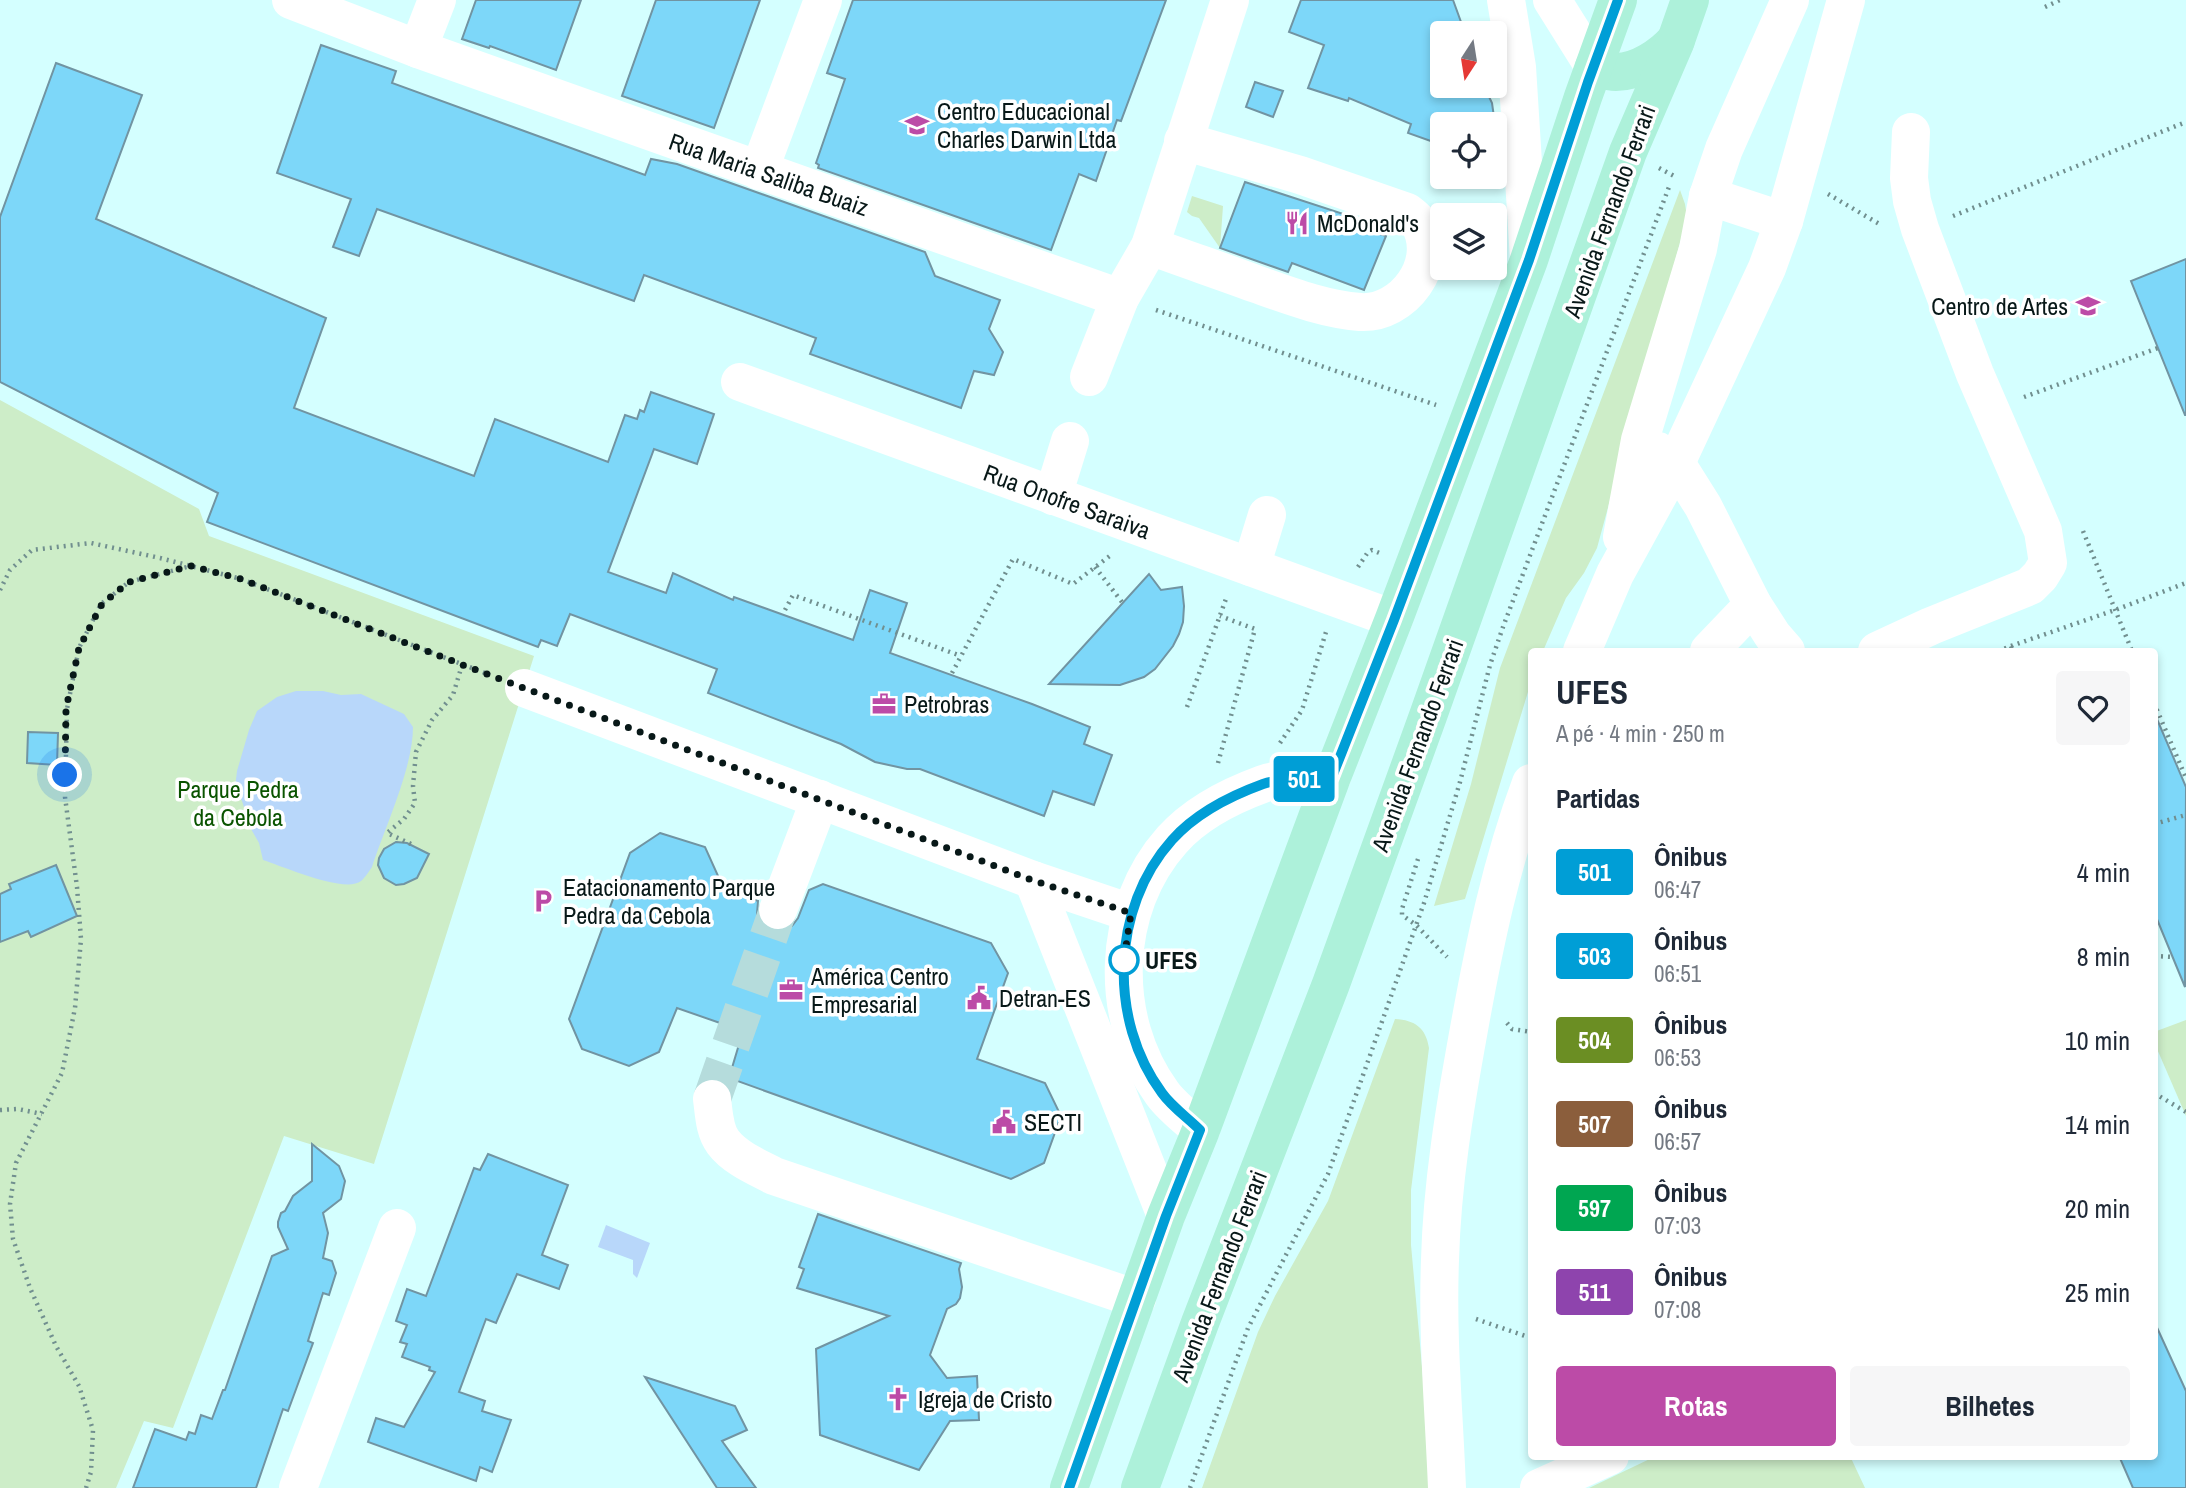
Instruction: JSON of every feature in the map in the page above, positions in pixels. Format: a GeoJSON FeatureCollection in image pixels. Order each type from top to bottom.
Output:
{"type":"FeatureCollection","features":[{"type":"Feature","properties":{"kind":"main road"},"geometry":{"type":"LineString","coordinates":[[1069,1488],[1166,1216],[1529,260],[1618,0]]}},
{"type":"Feature","properties":{"kind":"main road","name":"Avenida Fernando Ferrari"},"geometry":{"type":"LineString","coordinates":[[1140,1488],[1429,716],[1628,152],[1675,43],[1690,0]]}},
{"type":"Feature","properties":{"kind":"main road"},"geometry":{"type":"LineString","coordinates":[[1594,67],[1614,72],[1633,70],[1650,61],[1675,43],[1701,0]]}},
{"type":"Feature","properties":{"kind":"street","name":"Rua Maria Saliba Buaiz"},"geometry":{"type":"LineString","coordinates":[[290,0],[418,49],[1119,298]]}},
{"type":"Feature","properties":{"kind":"street"},"geometry":{"type":"LineString","coordinates":[[759,171],[823,0]]}},
{"type":"Feature","properties":{"kind":"street"},"geometry":{"type":"LineString","coordinates":[[1089,377],[1119,298],[1150,246],[1230,0]]}},
{"type":"Feature","properties":{"kind":"street"},"geometry":{"type":"LineString","coordinates":[[1506,0],[1517,67],[1529,260]]}},
{"type":"Feature","properties":{"kind":"street"},"geometry":{"type":"LineString","coordinates":[[1552,0],[1594,67]]}},
{"type":"Feature","properties":{"kind":"street"},"geometry":{"type":"LineString","coordinates":[[1615,574],[1640,440],[1698,249],[1708,196],[1724,149],[1790,0]]}},
{"type":"Feature","properties":{"kind":"street"},"geometry":{"type":"LineString","coordinates":[[418,49],[435,3]]}},
{"type":"Feature","properties":{"kind":"street"},"geometry":{"type":"LineString","coordinates":[[1583,648],[1615,574],[1676,463],[1767,268],[1784,221],[1833,4]]}},
{"type":"Feature","properties":{"kind":"street"},"geometry":{"type":"LineString","coordinates":[[1883,648],[1931,625],[2030,586],[2048,563],[2043,531],[1989,408],[1920,229],[1909,178],[1911,132]]}},
{"type":"Feature","properties":{"kind":"street"},"geometry":{"type":"LineString","coordinates":[[1150,246],[1304,301],[1362,312],[1383,309],[1401,300],[1416,282],[1426,257],[1419,222],[1408,212],[1300,175],[1183,141]]}},
{"type":"Feature","properties":{"kind":"street"},"geometry":{"type":"LineString","coordinates":[[1708,196],[1784,221]]}},
{"type":"Feature","properties":{"kind":"street","name":"Rua Onofre Saraiva"},"geometry":{"type":"LineString","coordinates":[[740,382],[1053,495],[1240,579],[1336,598],[1394,620]]}},
{"type":"Feature","properties":{"kind":"street"},"geometry":{"type":"LineString","coordinates":[[1640,440],[1676,463],[1703,506],[1753,605],[1783,648]]}},
{"type":"Feature","properties":{"kind":"street"},"geometry":{"type":"LineString","coordinates":[[1053,495],[1070,441]]}},
{"type":"Feature","properties":{"kind":"street"},"geometry":{"type":"LineString","coordinates":[[1240,579],[1267,515]]}},
{"type":"Feature","properties":{"kind":"street"},"geometry":{"type":"LineString","coordinates":[[1712,648],[1753,605]]}},
{"type":"Feature","properties":{"kind":"street"},"geometry":{"type":"LineString","coordinates":[[524,688],[1032,880],[1131,913]]}},
{"type":"Feature","properties":{"kind":"street"},"geometry":{"type":"LineString","coordinates":[[1200,1130],[1163,1094],[1137,1048],[1125,997],[1124,976],[1124,955],[1131,913],[1148,874],[1173,839],[1205,811],[1265,783],[1332,777]]}},
{"type":"Feature","properties":{"kind":"street"},"geometry":{"type":"LineString","coordinates":[[1447,1488],[1439,1307],[1444,1194],[1466,1045],[1486,940],[1500,881],[1528,791]]}},
{"type":"Feature","properties":{"kind":"street"},"geometry":{"type":"LineString","coordinates":[[778,909],[820,799]]}},
{"type":"Feature","properties":{"kind":"street"},"geometry":{"type":"LineString","coordinates":[[1032,880],[1166,1216]]}},
{"type":"Feature","properties":{"kind":"street"},"geometry":{"type":"LineString","coordinates":[[712,1099],[715,1124],[723,1142],[743,1159],[774,1176],[1137,1299]]}},
{"type":"Feature","properties":{"kind":"street"},"geometry":{"type":"LineString","coordinates":[[298,1488],[397,1228]]}},
{"type":"Feature","properties":{"kind":"street"},"geometry":{"type":"LineString","coordinates":[[1539,1488],[1601,1460]]}},
{"type":"Feature","properties":{"kind":"path"},"geometry":{"type":"LineString","coordinates":[[2045,6],[2060,0]]}},
{"type":"Feature","properties":{"kind":"path"},"geometry":{"type":"LineString","coordinates":[[1920,229],[2186,122]]}},
{"type":"Feature","properties":{"kind":"path"},"geometry":{"type":"LineString","coordinates":[[1190,1488],[1248,1328],[1328,1174],[1424,903],[1503,627],[1674,176]]}},
{"type":"Feature","properties":{"kind":"path"},"geometry":{"type":"LineString","coordinates":[[1119,298],[1470,417]]}},
{"type":"Feature","properties":{"kind":"path"},"geometry":{"type":"LineString","coordinates":[[1989,408],[2027,397],[2158,348]]}},
{"type":"Feature","properties":{"kind":"path"},"geometry":{"type":"LineString","coordinates":[[0,590],[10,570],[32,550],[91,543],[241,579],[524,688]]}},
{"type":"Feature","properties":{"kind":"path"},"geometry":{"type":"LineString","coordinates":[[1276,747],[1302,710],[1336,598],[1345,578],[1355,572],[1367,552],[1372,550],[1414,568]]}},
{"type":"Feature","properties":{"kind":"path"},"geometry":{"type":"LineString","coordinates":[[952,673],[1013,559],[1073,584],[1115,551]]}},
{"type":"Feature","properties":{"kind":"path"},"geometry":{"type":"LineString","coordinates":[[86,1488],[92,1472],[93,1430],[79,1386],[56,1346],[35,1300],[13,1239],[10,1204],[16,1163],[62,1073],[75,1008],[81,939],[65,797],[66,709],[79,648],[102,604],[129,582],[191,566]]}},
{"type":"Feature","properties":{"kind":"path"},"geometry":{"type":"LineString","coordinates":[[1095,567],[1122,602]]}},
{"type":"Feature","properties":{"kind":"path"},"geometry":{"type":"LineString","coordinates":[[1187,707],[1220,616],[1240,579]]}},
{"type":"Feature","properties":{"kind":"path"},"geometry":{"type":"LineString","coordinates":[[2015,648],[2186,583]]}},
{"type":"Feature","properties":{"kind":"path"},"geometry":{"type":"LineString","coordinates":[[785,610],[793,595],[961,656]]}},
{"type":"Feature","properties":{"kind":"path"},"geometry":{"type":"LineString","coordinates":[[2115,610],[2131,648]]}},
{"type":"Feature","properties":{"kind":"path"},"geometry":{"type":"LineString","coordinates":[[1205,811],[1255,629],[1220,616]]}},
{"type":"Feature","properties":{"kind":"path"},"geometry":{"type":"LineString","coordinates":[[411,844],[387,833],[404,819],[415,803],[413,786],[416,752],[432,720],[453,695],[463,665]]}},
{"type":"Feature","properties":{"kind":"path"},"geometry":{"type":"LineString","coordinates":[[2158,712],[2186,778]]}},
{"type":"Feature","properties":{"kind":"path"},"geometry":{"type":"LineString","coordinates":[[2158,823],[2186,815]]}},
{"type":"Feature","properties":{"kind":"path"},"geometry":{"type":"LineString","coordinates":[[2158,956],[2173,957]]}},
{"type":"Feature","properties":{"kind":"path"},"geometry":{"type":"LineString","coordinates":[[1512,1029],[1528,1032]]}},
{"type":"Feature","properties":{"kind":"path"},"geometry":{"type":"LineString","coordinates":[[2158,1095],[2186,1112]]}},
{"type":"Feature","properties":{"kind":"path"},"geometry":{"type":"LineString","coordinates":[[0,1110],[18,1109],[42,1114]]}},
{"type":"Feature","properties":{"kind":"path"},"geometry":{"type":"LineString","coordinates":[[1439,1307],[1528,1337]]}},
{"type":"Feature","properties":{"kind":"green space"},"geometry":{"type":"Polygon","coordinates":[[[1680,190],[1687,217],[1597,548],[1584,573],[1566,598],[1544,648],[1528,648],[1528,692],[1465,899],[1434,906],[1471,784],[1500,668],[1680,190]]]}},
{"type":"Feature","properties":{"kind":"green space"},"geometry":{"type":"Polygon","coordinates":[[[1192,196],[1223,206],[1220,248],[1199,218],[1187,212],[1192,196]]]}},
{"type":"Feature","properties":{"kind":"green space","name":"Parque Pedra da Cebola"},"geometry":{"type":"Polygon","coordinates":[[[0,400],[199,509],[209,536],[534,656],[374,1164],[284,1136],[173,1428],[144,1421],[116,1488],[0,1488],[0,400]]]}},
{"type":"Feature","properties":{"kind":"green space"},"geometry":{"type":"Polygon","coordinates":[[[1395,1019],[1418,1026],[1425,1035],[1429,1048],[1411,1190],[1411,1245],[1433,1488],[1202,1488],[1258,1332],[1328,1201],[1395,1019]]]}},
{"type":"Feature","properties":{"kind":"green space"},"geometry":{"type":"Polygon","coordinates":[[[2186,1020],[2186,1116],[2158,1051],[2158,1030],[2186,1020]]]}},
{"type":"Feature","properties":{"kind":"green space"},"geometry":{"type":"Polygon","coordinates":[[[1648,1460],[1852,1460],[1865,1488],[1589,1488],[1648,1460]]]}},
{"type":"Feature","properties":{"kind":"water"},"geometry":{"type":"Polygon","coordinates":[[[296,691],[361,694],[404,714],[413,727],[403,779],[372,867],[361,881],[353,884],[328,882],[263,860],[259,843],[235,788],[237,771],[257,711],[277,697],[296,691]]]}},
{"type":"Feature","properties":{"kind":"water"},"geometry":{"type":"Polygon","coordinates":[[[606,1225],[650,1243],[637,1278],[633,1274],[633,1260],[598,1247],[606,1225]]]}},
{"type":"Feature","properties":{"kind":"building"},"geometry":{"type":"Polygon","coordinates":[[[476,0],[581,0],[556,70],[490,46],[489,48],[462,39],[476,0]]]}},
{"type":"Feature","properties":{"kind":"building"},"geometry":{"type":"Polygon","coordinates":[[[656,0],[760,0],[714,128],[622,96],[656,0]]]}},
{"type":"Feature","properties":{"kind":"building"},"geometry":{"type":"Polygon","coordinates":[[[853,0],[1166,0],[1121,121],[1117,120],[1096,181],[1079,174],[1051,250],[818,168],[816,163],[845,79],[827,73],[853,0]]]}},
{"type":"Feature","properties":{"kind":"building"},"geometry":{"type":"Polygon","coordinates":[[[1301,0],[1453,0],[1461,21],[1430,21],[1430,98],[1490,98],[1493,112],[1430,112],[1430,141],[1408,133],[1411,124],[1349,98],[1348,101],[1308,88],[1324,45],[1289,32],[1301,0]]]}},
{"type":"Feature","properties":{"kind":"building"},"geometry":{"type":"Polygon","coordinates":[[[321,45],[396,71],[392,83],[645,175],[651,159],[677,164],[925,252],[935,276],[1000,300],[989,329],[1003,352],[994,375],[974,371],[961,408],[810,354],[816,338],[644,275],[634,301],[377,209],[359,256],[333,247],[351,199],[277,173],[321,45]]]}},
{"type":"Feature","properties":{"kind":"building"},"geometry":{"type":"Polygon","coordinates":[[[56,63],[142,95],[96,219],[326,318],[294,408],[474,476],[495,419],[608,462],[625,415],[637,419],[640,410],[644,412],[651,392],[714,414],[697,464],[654,449],[608,572],[666,593],[673,573],[733,600],[734,597],[853,640],[870,590],[907,603],[890,653],[1090,727],[1084,744],[1112,755],[1094,805],[1053,791],[1044,816],[920,769],[875,762],[841,744],[708,693],[717,669],[570,614],[557,646],[541,640],[538,647],[207,522],[218,493],[0,382],[0,217],[56,63]]]}},
{"type":"Feature","properties":{"kind":"building"},"geometry":{"type":"Polygon","coordinates":[[[1255,82],[1283,91],[1273,117],[1246,107],[1255,82]]]}},
{"type":"Feature","properties":{"kind":"building","name":"McDonald's"},"geometry":{"type":"Polygon","coordinates":[[[1245,182],[1365,221],[1362,228],[1386,236],[1364,290],[1292,263],[1288,272],[1220,248],[1245,182]]]}},
{"type":"Feature","properties":{"kind":"building"},"geometry":{"type":"Polygon","coordinates":[[[2186,259],[2186,415],[2185,415],[2131,281],[2186,259]]]}},
{"type":"Feature","properties":{"kind":"building","name":"Petrobras"},"geometry":{"type":"Polygon","coordinates":[[[1149,574],[1161,590],[1182,587],[1184,606],[1179,634],[1155,669],[1144,677],[1120,685],[1049,684],[1149,574]]]}},
{"type":"Feature","properties":{"kind":"building"},"geometry":{"type":"Polygon","coordinates":[[[2158,721],[2186,787],[2185,987],[2158,922],[2158,721]]]}},
{"type":"Feature","properties":{"kind":"building"},"geometry":{"type":"Polygon","coordinates":[[[28,732],[58,733],[57,765],[27,763],[28,732]]]}},
{"type":"Feature","properties":{"kind":"building","name":"América Centro Empresarial"},"geometry":{"type":"Polygon","coordinates":[[[660,833],[705,847],[723,887],[758,901],[757,914],[762,924],[771,931],[782,931],[792,926],[809,890],[823,884],[991,943],[1008,973],[977,1059],[1045,1083],[1061,1116],[1044,1163],[1011,1179],[729,1078],[743,1031],[677,1008],[659,1052],[629,1066],[582,1049],[569,1019],[630,853],[660,833]]]}},
{"type":"Feature","properties":{"kind":"building"},"geometry":{"type":"Polygon","coordinates":[[[396,842],[407,843],[429,854],[417,878],[396,885],[384,878],[378,865],[384,849],[396,842]]]}},
{"type":"Feature","properties":{"kind":"building"},"geometry":{"type":"Polygon","coordinates":[[[56,865],[77,916],[31,937],[28,931],[0,942],[0,894],[11,889],[9,884],[56,865]]]}},
{"type":"Feature","properties":{"kind":"building"},"geometry":{"type":"Polygon","coordinates":[[[312,1144],[339,1166],[345,1181],[341,1199],[323,1213],[328,1233],[323,1258],[332,1261],[336,1273],[329,1295],[323,1293],[308,1341],[313,1343],[288,1411],[283,1409],[256,1488],[133,1488],[155,1429],[186,1440],[189,1432],[195,1434],[201,1415],[212,1419],[225,1390],[272,1256],[288,1249],[278,1222],[293,1196],[312,1181],[312,1144]]]}},
{"type":"Feature","properties":{"kind":"building"},"geometry":{"type":"Polygon","coordinates":[[[488,1154],[568,1185],[542,1255],[568,1265],[559,1289],[517,1274],[496,1323],[486,1319],[459,1392],[485,1401],[482,1411],[511,1420],[492,1472],[480,1467],[476,1481],[368,1442],[376,1418],[404,1427],[435,1372],[429,1370],[430,1367],[402,1357],[407,1344],[400,1342],[407,1325],[396,1321],[407,1289],[426,1296],[474,1168],[480,1170],[488,1154]]]}},
{"type":"Feature","properties":{"kind":"building"},"geometry":{"type":"Polygon","coordinates":[[[818,1214],[961,1263],[960,1298],[947,1309],[930,1355],[947,1378],[977,1376],[979,1420],[950,1421],[919,1470],[820,1435],[816,1349],[889,1316],[797,1288],[804,1269],[799,1267],[818,1214]]]}},
{"type":"Feature","properties":{"kind":"building"},"geometry":{"type":"Polygon","coordinates":[[[2158,1330],[2186,1391],[2186,1488],[2133,1488],[2121,1460],[2158,1460],[2158,1330]]]}},
{"type":"Feature","properties":{"kind":"building"},"geometry":{"type":"Polygon","coordinates":[[[645,1377],[735,1406],[747,1430],[722,1441],[756,1488],[717,1488],[645,1377]]]}},
{"type":"Feature","properties":{"kind":"tunnel"},"geometry":{"type":"LineString","coordinates":[[712,1099],[778,910]]}},
{"type":"Feature","properties":{"kind":"bus line","name":"501"},"geometry":{"type":"LineString","coordinates":[[1069,1488],[1166,1216],[1200,1130],[1163,1094],[1137,1048],[1125,997],[1124,976],[1124,955],[1131,913],[1148,874],[1173,839],[1205,811],[1265,783],[1332,777],[1529,260],[1618,0]]}},
{"type":"Feature","properties":{"kind":"place","name":"Centro Educacional Charles Darwin Ltda"},"geometry":{"type":"Point","coordinates":[917,125]}},
{"type":"Feature","properties":{"kind":"place","name":"McDonald's"},"geometry":{"type":"Point","coordinates":[1297,223]}},
{"type":"Feature","properties":{"kind":"place","name":"Centro de Artes"},"geometry":{"type":"Point","coordinates":[2088,306]}},
{"type":"Feature","properties":{"kind":"place","name":"Petrobras"},"geometry":{"type":"Point","coordinates":[884,704]}},
{"type":"Feature","properties":{"kind":"place","name":"Eatacionamento Parque Pedra da Cebola"},"geometry":{"type":"Point","coordinates":[543,901]}},
{"type":"Feature","properties":{"kind":"place","name":"UFES"},"geometry":{"type":"Point","coordinates":[1124,960]}},
{"type":"Feature","properties":{"kind":"place","name":"América Centro Empresarial"},"geometry":{"type":"Point","coordinates":[791,990]}},
{"type":"Feature","properties":{"kind":"place","name":"Detran-ES"},"geometry":{"type":"Point","coordinates":[979,998]}},
{"type":"Feature","properties":{"kind":"place","name":"SECTI"},"geometry":{"type":"Point","coordinates":[1004,1122]}},
{"type":"Feature","properties":{"kind":"place","name":"Igreja de Cristo"},"geometry":{"type":"Point","coordinates":[898,1399]}},
{"type":"Feature","properties":{"kind":"route"},"geometry":{"type":"LineString","coordinates":[[65,775],[66,709],[79,648],[102,604],[129,582],[191,566],[241,579],[1032,880],[1131,913],[1124,960]]}}]}
